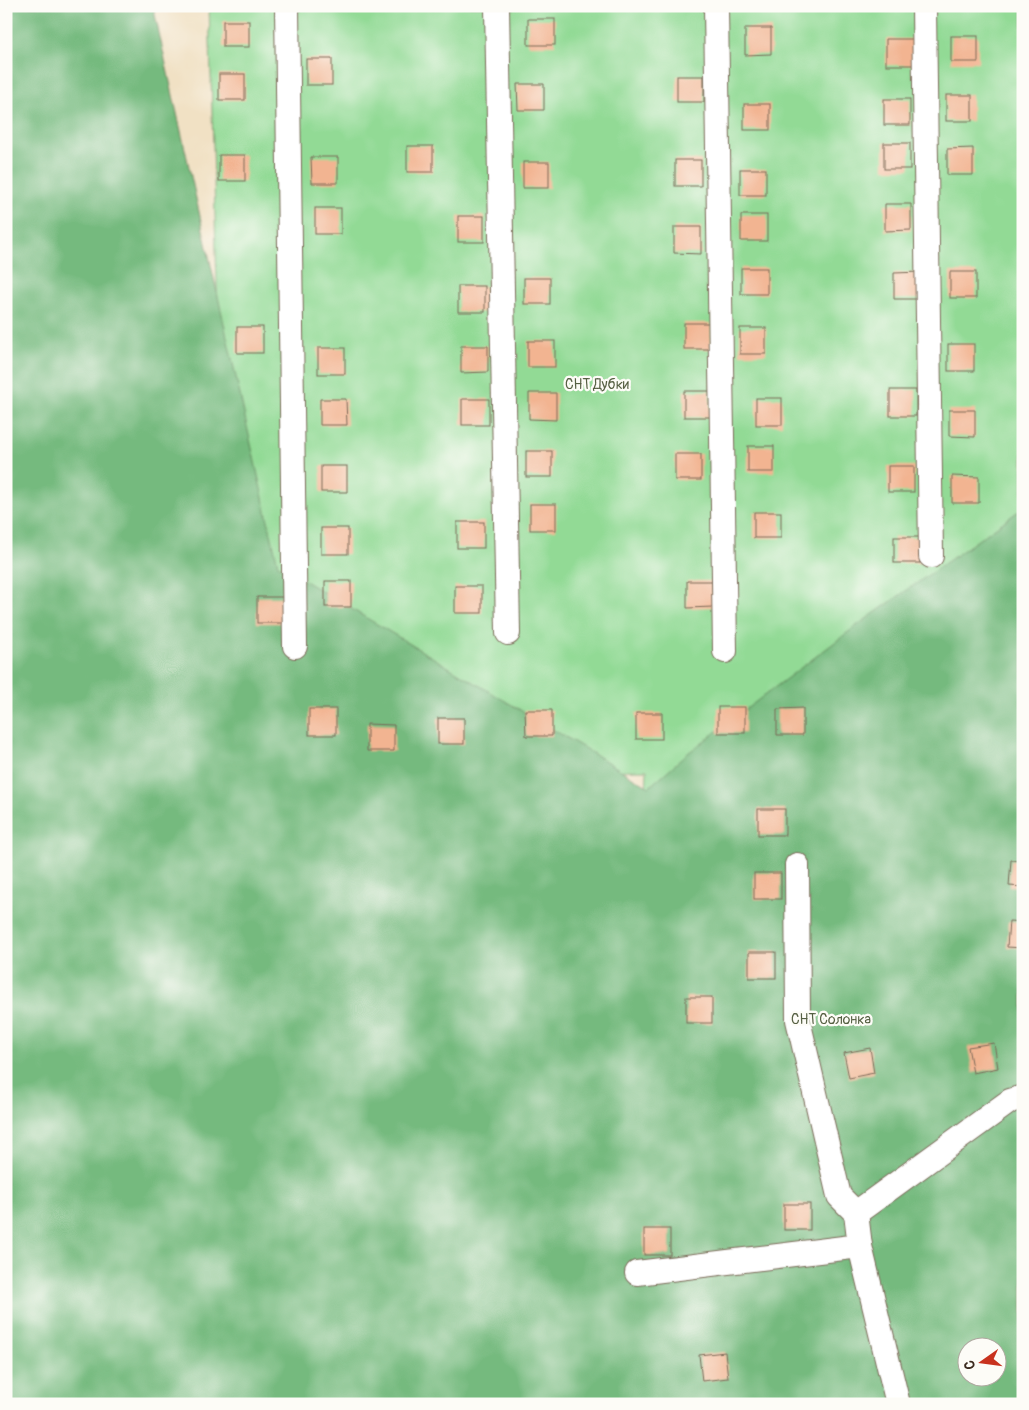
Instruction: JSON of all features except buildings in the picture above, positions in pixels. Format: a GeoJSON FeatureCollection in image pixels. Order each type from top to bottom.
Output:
{"type":"FeatureCollection","features":[{"type":"Feature","properties":{"kind":"street"},"geometry":{"type":"LineString","coordinates":[[287,6],[295,646]]}},
{"type":"Feature","properties":{"kind":"street"},"geometry":{"type":"LineString","coordinates":[[497,6],[508,633]]}},
{"type":"Feature","properties":{"kind":"street"},"geometry":{"type":"LineString","coordinates":[[716,6],[725,651]]}},
{"type":"Feature","properties":{"kind":"street"},"geometry":{"type":"LineString","coordinates":[[924,6],[931,556]]}},
{"type":"Feature","properties":{"kind":"street"},"geometry":{"type":"LineString","coordinates":[[797,865],[798,1020],[838,1196],[856,1213],[860,1246],[898,1404]]}},
{"type":"Feature","properties":{"kind":"street"},"geometry":{"type":"LineString","coordinates":[[856,1213],[1010,1101],[1023,1097]]}},
{"type":"Feature","properties":{"kind":"street"},"geometry":{"type":"LineString","coordinates":[[637,1272],[860,1246]]}},
{"type":"Feature","properties":{"kind":"green space","name":"СНТ Солонка"},"geometry":{"type":"Polygon","coordinates":[[[6,6],[153,6],[278,565],[649,787],[688,753],[855,627],[1023,508],[1023,1404],[6,1404],[6,6]]]}},
{"type":"Feature","properties":{"kind":"green space","name":"СНТ Дубки"},"geometry":{"type":"Polygon","coordinates":[[[209,6],[1023,6],[1023,1121],[629,1261],[647,770],[231,776],[209,6]]]}}]}
